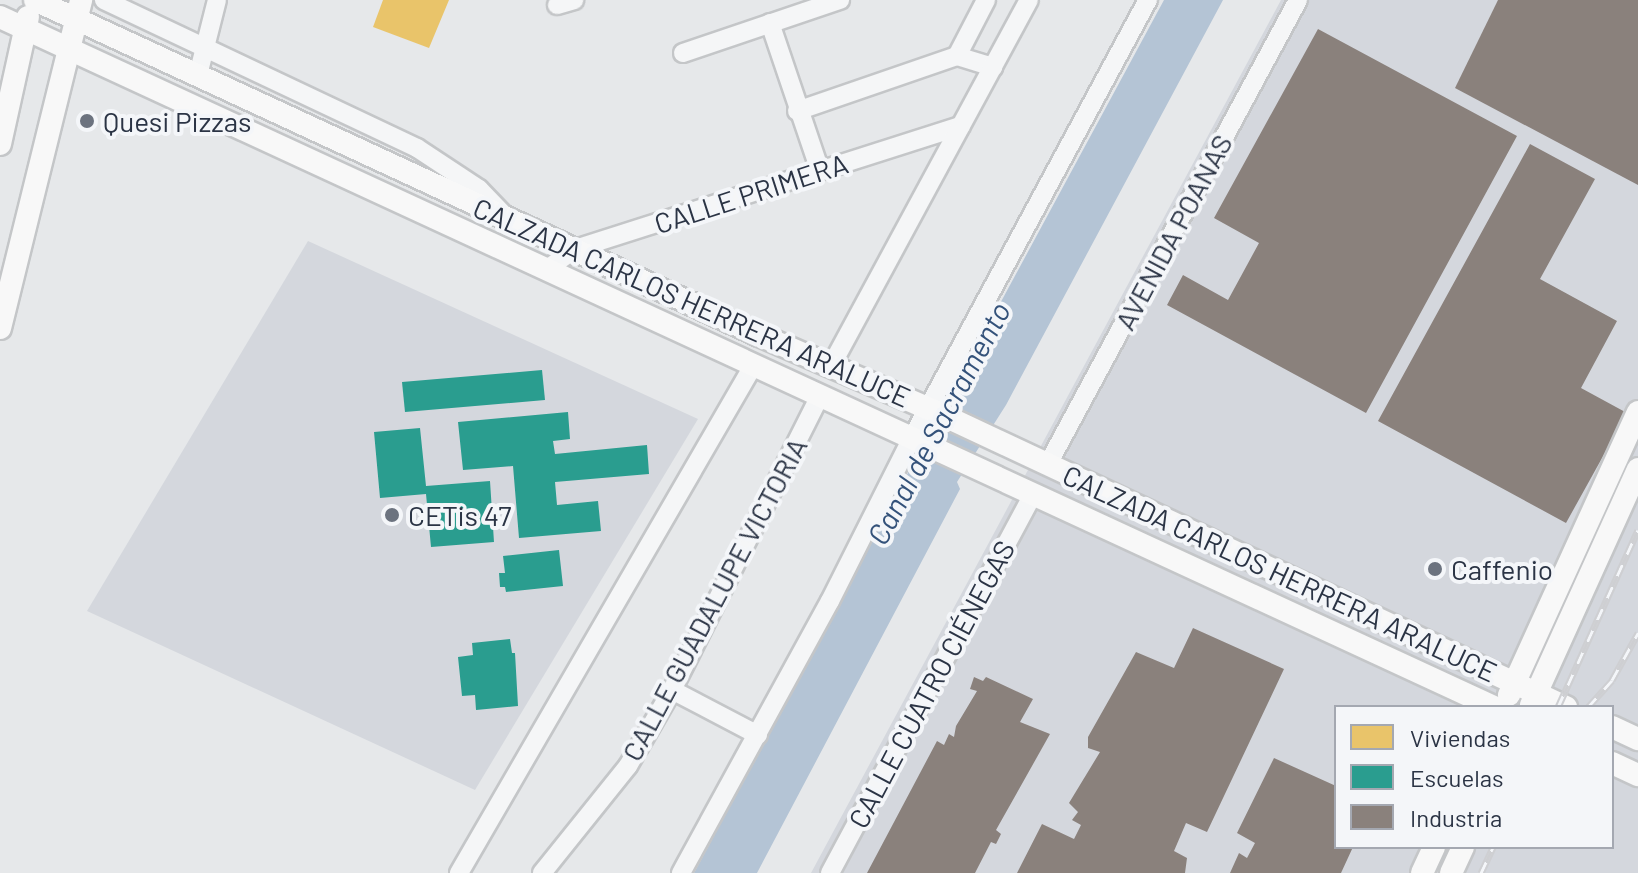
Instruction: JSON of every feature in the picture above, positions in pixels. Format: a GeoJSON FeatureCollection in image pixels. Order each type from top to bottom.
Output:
{"type":"FeatureCollection","features":[{"type":"Feature","properties":{"kind":"main road","name":"CALZADA CARLOS HERRERA ARALUCE"},"geometry":{"type":"LineString","coordinates":[[33,0],[79,10],[198,75],[1121,498],[1514,683],[1533,700],[1557,705]]}},
{"type":"Feature","properties":{"kind":"main road"},"geometry":{"type":"LineString","coordinates":[[0,144],[33,0]]}},
{"type":"Feature","properties":{"kind":"main road"},"geometry":{"type":"LineString","coordinates":[[0,328],[79,10]]}},
{"type":"Feature","properties":{"kind":"main road","name":"CALZADA CARLOS HERRERA ARALUCE"},"geometry":{"type":"LineString","coordinates":[[0,17],[1490,705]]}},
{"type":"Feature","properties":{"kind":"main road"},"geometry":{"type":"LineString","coordinates":[[1505,705],[1638,412]]}},
{"type":"Feature","properties":{"kind":"main road"},"geometry":{"type":"LineString","coordinates":[[1533,700],[1638,469]]}},
{"type":"Feature","properties":{"kind":"main road"},"geometry":{"type":"LineString","coordinates":[[1106,530],[1121,498]]}},
{"type":"Feature","properties":{"kind":"main road"},"geometry":{"type":"LineString","coordinates":[[1614,728],[1638,739]]}},
{"type":"Feature","properties":{"kind":"main road"},"geometry":{"type":"LineString","coordinates":[[1614,764],[1638,775]]}},
{"type":"Feature","properties":{"kind":"main road"},"geometry":{"type":"LineString","coordinates":[[1422,873],[1433,849]]}},
{"type":"Feature","properties":{"kind":"main road"},"geometry":{"type":"LineString","coordinates":[[1451,873],[1462,849]]}},
{"type":"Feature","properties":{"kind":"street"},"geometry":{"type":"LineString","coordinates":[[104,0],[437,159],[479,189],[508,219]]}},
{"type":"Feature","properties":{"kind":"street"},"geometry":{"type":"LineString","coordinates":[[198,75],[217,0]]}},
{"type":"Feature","properties":{"kind":"street"},"geometry":{"type":"LineString","coordinates":[[683,53],[770,23],[787,8],[840,0]]}},
{"type":"Feature","properties":{"kind":"street"},"geometry":{"type":"LineString","coordinates":[[957,56],[986,0]]}},
{"type":"Feature","properties":{"kind":"street"},"geometry":{"type":"LineString","coordinates":[[831,366],[1029,0]]}},
{"type":"Feature","properties":{"kind":"street"},"geometry":{"type":"LineString","coordinates":[[681,873],[916,440],[1148,0]]}},
{"type":"Feature","properties":{"kind":"street","name":"AVENIDA POANAS"},"geometry":{"type":"LineString","coordinates":[[1048,464],[1298,0]]}},
{"type":"Feature","properties":{"kind":"street"},"geometry":{"type":"LineString","coordinates":[[770,23],[797,111],[820,171]]}},
{"type":"Feature","properties":{"kind":"street"},"geometry":{"type":"LineString","coordinates":[[797,111],[957,56],[993,67]]}},
{"type":"Feature","properties":{"kind":"street","name":"CALLE PRIMERA"},"geometry":{"type":"LineString","coordinates":[[546,270],[575,249],[961,126]]}},
{"type":"Feature","properties":{"kind":"street"},"geometry":{"type":"LineString","coordinates":[[459,873],[753,366]]}},
{"type":"Feature","properties":{"kind":"street","name":"CALLE GUADALUPE VICTORIA"},"geometry":{"type":"LineString","coordinates":[[542,873],[628,766],[672,690],[820,396]]}},
{"type":"Feature","properties":{"kind":"street","name":"CALLE CUATRO CIÉNEGAS"},"geometry":{"type":"LineString","coordinates":[[830,873],[1032,496]]}},
{"type":"Feature","properties":{"kind":"street"},"geometry":{"type":"LineString","coordinates":[[672,690],[758,735]]}},
{"type":"Feature","properties":{"kind":"shaded area"},"geometry":{"type":"Polygon","coordinates":[[[1281,0],[1638,0],[1638,873],[811,873],[1281,0]]]}},
{"type":"Feature","properties":{"kind":"shaded area","name":"CETis 47"},"geometry":{"type":"Polygon","coordinates":[[[308,241],[698,419],[475,790],[87,611],[308,241]]]}},
{"type":"Feature","properties":{"kind":"water","name":"Canal de Sacramento"},"geometry":{"type":"Polygon","coordinates":[[[1164,0],[1223,0],[1006,405],[957,482],[960,489],[757,873],[694,873],[909,471],[918,464],[956,385],[1164,0]]]}},
{"type":"Feature","properties":{"kind":"building: Viviendas"},"geometry":{"type":"Polygon","coordinates":[[[383,0],[449,0],[429,48],[373,27],[383,0]]]}},
{"type":"Feature","properties":{"kind":"building: Escuelas"},"geometry":{"type":"Polygon","coordinates":[[[542,370],[545,400],[405,412],[402,382],[542,370]]]}},
{"type":"Feature","properties":{"kind":"building: Escuelas"},"geometry":{"type":"Polygon","coordinates":[[[568,412],[570,439],[553,441],[555,454],[647,445],[649,474],[555,482],[557,505],[598,501],[601,531],[519,538],[513,466],[463,470],[458,422],[568,412]]]}},
{"type":"Feature","properties":{"kind":"building: Escuelas"},"geometry":{"type":"Polygon","coordinates":[[[420,428],[426,486],[490,481],[494,542],[431,547],[426,494],[380,498],[374,432],[420,428]]]}},
{"type":"Feature","properties":{"kind":"building: Escuelas"},"geometry":{"type":"Polygon","coordinates":[[[559,550],[563,586],[506,592],[505,587],[500,587],[499,573],[505,573],[503,556],[559,550]]]}},
{"type":"Feature","properties":{"kind":"building: Escuelas"},"geometry":{"type":"Polygon","coordinates":[[[510,639],[512,653],[515,653],[518,706],[476,710],[475,695],[462,696],[458,657],[473,655],[472,643],[510,639]]]}},
{"type":"Feature","properties":{"kind":"building: Industria"},"geometry":{"type":"Polygon","coordinates":[[[1498,0],[1638,0],[1638,185],[1455,88],[1498,0]]]}},
{"type":"Feature","properties":{"kind":"building: Industria"},"geometry":{"type":"Polygon","coordinates":[[[1318,29],[1517,136],[1366,413],[1167,305],[1183,275],[1228,300],[1259,243],[1214,218],[1318,29]]]}},
{"type":"Feature","properties":{"kind":"building: Industria"},"geometry":{"type":"Polygon","coordinates":[[[1530,144],[1595,179],[1540,279],[1617,321],[1581,388],[1627,413],[1566,523],[1378,421],[1530,144]]]}},
{"type":"Feature","properties":{"kind":"building: Industria"},"geometry":{"type":"Polygon","coordinates":[[[1193,628],[1284,669],[1207,832],[1186,823],[1174,851],[1187,858],[1185,873],[1017,873],[1042,824],[1074,839],[1081,825],[1072,820],[1078,812],[1069,803],[1100,752],[1088,748],[1088,737],[1136,652],[1174,668],[1193,628]]]}},
{"type":"Feature","properties":{"kind":"building: Industria"},"geometry":{"type":"Polygon","coordinates":[[[974,677],[983,681],[986,677],[1033,699],[1020,722],[1050,734],[996,830],[1001,834],[996,844],[991,842],[975,873],[867,873],[937,741],[944,745],[949,734],[954,737],[956,726],[977,691],[970,689],[974,677]]]}},
{"type":"Feature","properties":{"kind":"building: Industria"},"geometry":{"type":"Polygon","coordinates":[[[1274,758],[1334,785],[1334,849],[1352,849],[1341,873],[1230,873],[1239,853],[1247,858],[1255,843],[1237,833],[1274,758]]]}},
{"type":"Feature","properties":{"kind":"railway"},"geometry":{"type":"LineString","coordinates":[[1559,705],[1638,530]]}},
{"type":"Feature","properties":{"kind":"railway"},"geometry":{"type":"LineString","coordinates":[[1590,705],[1612,680],[1638,633]]}},
{"type":"Feature","properties":{"kind":"railway"},"geometry":{"type":"LineString","coordinates":[[1481,873],[1492,849]]}},
{"type":"Feature","properties":{"kind":"place","name":"Quesi Pizzas"},"geometry":{"type":"Point","coordinates":[87,121]}},
{"type":"Feature","properties":{"kind":"place","name":"CETis 47"},"geometry":{"type":"Point","coordinates":[392,515]}},
{"type":"Feature","properties":{"kind":"place","name":"Caffenio"},"geometry":{"type":"Point","coordinates":[1435,569]}}]}
